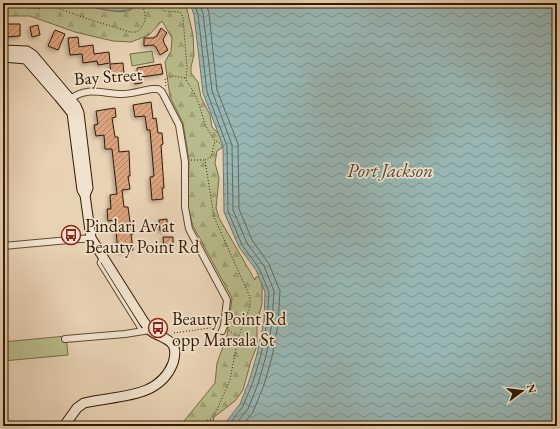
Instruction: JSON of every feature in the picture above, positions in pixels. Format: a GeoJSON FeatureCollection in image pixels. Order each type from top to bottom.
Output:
{"type":"FeatureCollection","features":[{"type":"Feature","properties":{"kind":"street","name":"Bay Street"},"geometry":{"type":"LineString","coordinates":[[3,50],[27,51],[33,55],[71,99],[85,91],[123,94],[158,89],[162,92]]}},
{"type":"Feature","properties":{"kind":"street","name":"Bay Street"},"geometry":{"type":"LineString","coordinates":[[3,57],[26,59],[72,114],[82,190],[85,195]]}},
{"type":"Feature","properties":{"kind":"street"},"geometry":{"type":"LineString","coordinates":[[162,92],[179,125],[184,160],[184,207],[189,229],[227,300],[223,329]]}},
{"type":"Feature","properties":{"kind":"street"},"geometry":{"type":"LineString","coordinates":[[71,99],[79,113],[88,188],[85,195],[91,238],[146,331]]}},
{"type":"Feature","properties":{"kind":"street"},"geometry":{"type":"LineString","coordinates":[[3,246],[91,238]]}},
{"type":"Feature","properties":{"kind":"street"},"geometry":{"type":"LineString","coordinates":[[64,426],[78,408],[84,403],[142,392],[156,384],[171,368],[175,357],[175,350],[169,341],[146,331],[79,339],[65,339]]}},
{"type":"Feature","properties":{"kind":"path"},"geometry":{"type":"LineString","coordinates":[[162,92],[166,90],[164,79],[173,76],[186,78]]}},
{"type":"Feature","properties":{"kind":"path"},"geometry":{"type":"LineString","coordinates":[[215,141],[220,143]]}},
{"type":"Feature","properties":{"kind":"path"},"geometry":{"type":"LineString","coordinates":[[184,160],[205,160]]}},
{"type":"Feature","properties":{"kind":"path"},"geometry":{"type":"LineString","coordinates":[[174,333],[223,329],[238,338]]}},
{"type":"Feature","properties":{"kind":"green space"},"geometry":{"type":"Polygon","coordinates":[[[3,3],[80,3],[104,10],[118,12],[131,10],[137,3],[184,3],[186,5],[193,35],[194,55],[191,73],[198,82],[201,97],[210,115],[212,127],[218,133],[222,141],[222,148],[217,151],[215,163],[219,178],[216,208],[219,218],[254,279],[255,280],[256,277],[259,277],[262,282],[262,304],[257,322],[257,346],[243,390],[235,401],[214,417],[213,422],[208,426],[180,426],[215,383],[217,363],[227,336],[232,298],[193,226],[188,208],[189,160],[183,123],[170,97],[165,62],[171,51],[172,38],[162,21],[149,35],[131,42],[113,41],[75,32],[30,16],[3,16],[3,3]]]}},
{"type":"Feature","properties":{"kind":"green space"},"geometry":{"type":"Polygon","coordinates":[[[152,51],[154,62],[132,66],[130,54],[152,51]]]}},
{"type":"Feature","properties":{"kind":"green space"},"geometry":{"type":"Polygon","coordinates":[[[66,336],[68,355],[3,361],[3,342],[66,336]]]}},
{"type":"Feature","properties":{"kind":"water"},"geometry":{"type":"Polygon","coordinates":[[[81,3],[137,3],[131,9],[112,11],[81,3]]]}},
{"type":"Feature","properties":{"kind":"water","name":"Port Jackson"},"geometry":{"type":"Polygon","coordinates":[[[190,3],[557,3],[557,426],[223,426],[240,404],[249,381],[257,354],[264,321],[265,292],[256,270],[239,247],[224,212],[223,146],[203,93],[194,15],[190,3]]]}},
{"type":"Feature","properties":{"kind":"building"},"geometry":{"type":"Polygon","coordinates":[[[4,24],[20,24],[20,36],[4,37],[4,24]]]}},
{"type":"Feature","properties":{"kind":"building"},"geometry":{"type":"Polygon","coordinates":[[[38,25],[40,35],[32,37],[30,27],[38,25]]]}},
{"type":"Feature","properties":{"kind":"building"},"geometry":{"type":"Polygon","coordinates":[[[161,28],[167,33],[163,39],[168,50],[160,55],[156,47],[153,45],[144,46],[144,38],[153,38],[157,36],[161,28]]]}},
{"type":"Feature","properties":{"kind":"building"},"geometry":{"type":"Polygon","coordinates":[[[55,30],[65,34],[58,50],[48,46],[55,30]]]}},
{"type":"Feature","properties":{"kind":"building"},"geometry":{"type":"Polygon","coordinates":[[[78,37],[79,47],[93,45],[94,54],[109,52],[110,63],[98,65],[97,61],[83,63],[82,54],[70,55],[68,38],[78,37]]]}},
{"type":"Feature","properties":{"kind":"building"},"geometry":{"type":"Polygon","coordinates":[[[123,63],[124,74],[111,76],[110,64],[123,63]]]}},
{"type":"Feature","properties":{"kind":"building"},"geometry":{"type":"Polygon","coordinates":[[[161,64],[163,74],[141,77],[142,83],[135,84],[133,75],[138,75],[137,68],[161,64]]]}},
{"type":"Feature","properties":{"kind":"building"},"geometry":{"type":"Polygon","coordinates":[[[151,102],[153,119],[156,118],[158,133],[162,133],[163,144],[161,145],[164,188],[162,188],[163,199],[152,200],[150,177],[154,176],[150,130],[147,130],[145,116],[135,117],[133,105],[151,102]]]}},
{"type":"Feature","properties":{"kind":"building"},"geometry":{"type":"Polygon","coordinates":[[[115,108],[116,117],[112,118],[115,137],[118,137],[119,152],[129,151],[130,176],[128,176],[130,189],[122,190],[124,207],[128,207],[130,222],[132,222],[133,234],[131,234],[133,250],[118,252],[115,220],[108,221],[107,209],[111,209],[110,195],[117,194],[112,149],[105,149],[104,135],[96,136],[94,125],[98,124],[96,111],[115,108]]]}},
{"type":"Feature","properties":{"kind":"building"},"geometry":{"type":"Polygon","coordinates":[[[167,219],[167,230],[160,231],[159,220],[167,219]]]}},
{"type":"Feature","properties":{"kind":"building"},"geometry":{"type":"Polygon","coordinates":[[[163,237],[173,237],[173,247],[164,247],[163,237]]]}},
{"type":"Feature","properties":{"kind":"place","name":"Pindari Av at Beauty Point Rd"},"geometry":{"type":"Point","coordinates":[71,235]}},
{"type":"Feature","properties":{"kind":"place","name":"Beauty Point Rd opp Marsala St"},"geometry":{"type":"Point","coordinates":[158,328]}}]}
